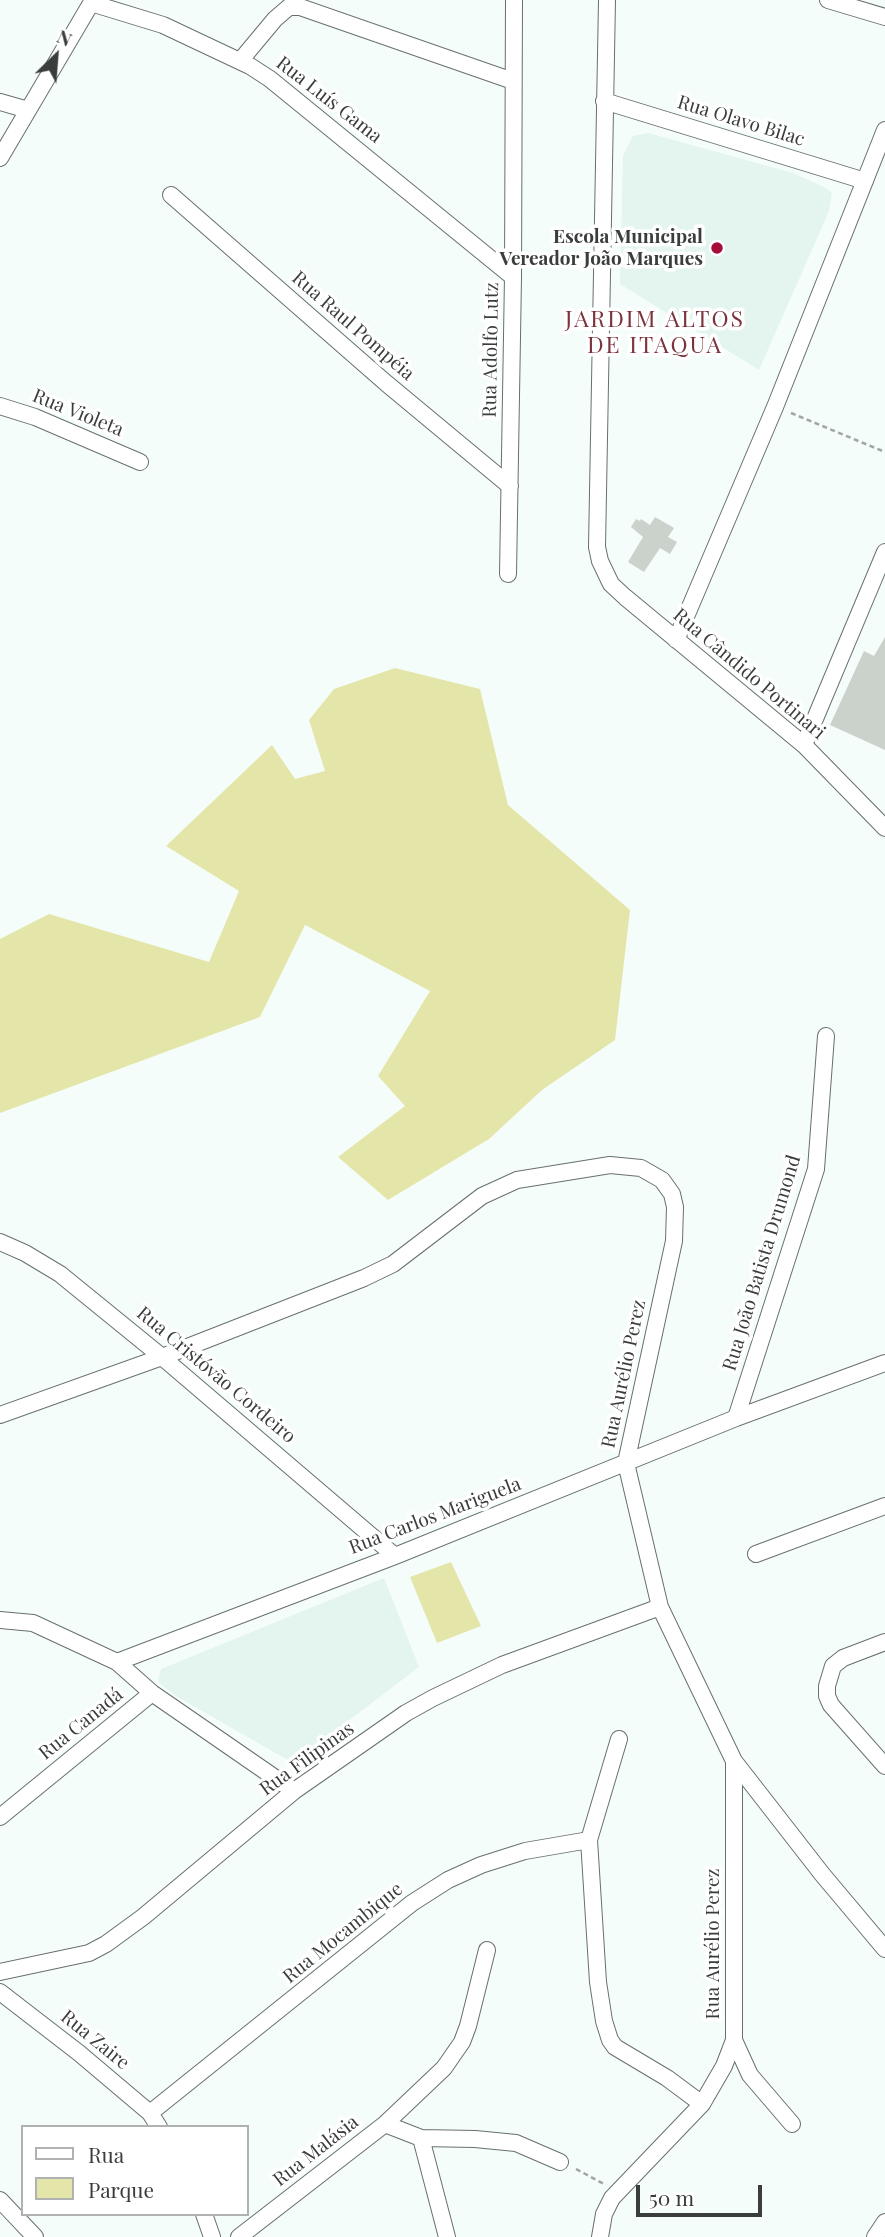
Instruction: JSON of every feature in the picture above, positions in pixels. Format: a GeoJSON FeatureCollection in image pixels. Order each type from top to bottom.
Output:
{"type":"FeatureCollection","features":[{"type":"Feature","properties":{"kind":"street","name":"Rua Adolfo Lutz"},"geometry":{"type":"LineString","coordinates":[[508,574],[514,0]]}},
{"type":"Feature","properties":{"kind":"street"},"geometry":{"type":"LineString","coordinates":[[604,101],[607,0]]}},
{"type":"Feature","properties":{"kind":"street"},"geometry":{"type":"LineString","coordinates":[[828,0],[885,17]]}},
{"type":"Feature","properties":{"kind":"street"},"geometry":{"type":"LineString","coordinates":[[0,158],[92,1]]}},
{"type":"Feature","properties":{"kind":"street","name":"Rua Luís Gama"},"geometry":{"type":"LineString","coordinates":[[92,1],[163,25],[240,61],[270,79],[513,276]]}},
{"type":"Feature","properties":{"kind":"street"},"geometry":{"type":"LineString","coordinates":[[240,61],[275,19],[289,7],[300,7],[513,81]]}},
{"type":"Feature","properties":{"kind":"street","name":"Rua Olavo Bilac"},"geometry":{"type":"LineString","coordinates":[[604,101],[865,181]]}},
{"type":"Feature","properties":{"kind":"street","name":"Rua Cândido Portinari"},"geometry":{"type":"LineString","coordinates":[[604,101],[597,547],[600,561],[611,583],[804,746],[885,828]]}},
{"type":"Feature","properties":{"kind":"street"},"geometry":{"type":"LineString","coordinates":[[0,102],[28,110]]}},
{"type":"Feature","properties":{"kind":"street"},"geometry":{"type":"LineString","coordinates":[[676,640],[775,407],[885,130]]}},
{"type":"Feature","properties":{"kind":"street","name":"Rua Raul Pompéia"},"geometry":{"type":"LineString","coordinates":[[171,195],[386,383],[510,486]]}},
{"type":"Feature","properties":{"kind":"street","name":"Rua Violeta"},"geometry":{"type":"LineString","coordinates":[[0,406],[35,417],[140,462]]}},
{"type":"Feature","properties":{"kind":"street"},"geometry":{"type":"LineString","coordinates":[[804,746],[885,552]]}},
{"type":"Feature","properties":{"kind":"street","name":"Rua João Batista Drumond"},"geometry":{"type":"LineString","coordinates":[[737,1418],[816,1169],[826,1036]]}},
{"type":"Feature","properties":{"kind":"street","name":"Rua Aurélio Perez"},"geometry":{"type":"LineString","coordinates":[[0,1415],[162,1357],[374,1274],[393,1264],[482,1196],[517,1180],[610,1165],[629,1165],[641,1168],[662,1180],[673,1195],[676,1220],[674,1241],[626,1463],[660,1607],[734,1761],[734,2040],[724,2066],[702,2104],[612,2198],[604,2214],[600,2237]]}},
{"type":"Feature","properties":{"kind":"street","name":"Rua Cristóvão Cordeiro"},"geometry":{"type":"LineString","coordinates":[[0,1242],[60,1274],[396,1556]]}},
{"type":"Feature","properties":{"kind":"street","name":"Rua Carlos Mariguela"},"geometry":{"type":"LineString","coordinates":[[117,1662],[396,1556],[737,1418],[885,1363]]}},
{"type":"Feature","properties":{"kind":"street"},"geometry":{"type":"LineString","coordinates":[[756,1554],[885,1506]]}},
{"type":"Feature","properties":{"kind":"street","name":"Rua Filipinas"},"geometry":{"type":"LineString","coordinates":[[0,1972],[89,1953],[106,1944],[143,1917],[294,1791],[406,1713],[433,1698],[502,1665],[660,1607]]}},
{"type":"Feature","properties":{"kind":"street"},"geometry":{"type":"LineString","coordinates":[[0,1620],[33,1623],[117,1662],[152,1693]]}},
{"type":"Feature","properties":{"kind":"street"},"geometry":{"type":"LineString","coordinates":[[885,1642],[843,1658],[833,1666],[827,1696],[831,1706],[885,1766]]}},
{"type":"Feature","properties":{"kind":"street","name":"Rua Canadá"},"geometry":{"type":"LineString","coordinates":[[0,1817],[152,1693],[294,1791]]}},
{"type":"Feature","properties":{"kind":"street"},"geometry":{"type":"LineString","coordinates":[[619,1739],[589,1840],[598,1982],[604,2021],[615,2048],[667,2078],[702,2104]]}},
{"type":"Feature","properties":{"kind":"street"},"geometry":{"type":"LineString","coordinates":[[734,1761],[822,1874],[885,1949]]}},
{"type":"Feature","properties":{"kind":"street","name":"Rua Mocambique"},"geometry":{"type":"LineString","coordinates":[[154,2120],[412,1903],[448,1880],[481,1866],[525,1851],[589,1840]]}},
{"type":"Feature","properties":{"kind":"street","name":"Rua Malásia"},"geometry":{"type":"LineString","coordinates":[[239,2237],[385,2124],[444,2068],[453,2057],[468,2026],[487,1950]]}},
{"type":"Feature","properties":{"kind":"street","name":"Rua Zaire"},"geometry":{"type":"LineString","coordinates":[[0,1992],[79,2053],[154,2120]]}},
{"type":"Feature","properties":{"kind":"street"},"geometry":{"type":"LineString","coordinates":[[734,2040],[750,2075],[792,2124]]}},
{"type":"Feature","properties":{"kind":"street"},"geometry":{"type":"LineString","coordinates":[[385,2124],[421,2138],[516,2143],[560,2162]]}},
{"type":"Feature","properties":{"kind":"street"},"geometry":{"type":"LineString","coordinates":[[421,2138],[447,2237]]}},
{"type":"Feature","properties":{"kind":"street"},"geometry":{"type":"LineString","coordinates":[[0,2200],[35,2237]]}},
{"type":"Feature","properties":{"kind":"street"},"geometry":{"type":"LineString","coordinates":[[205,2216],[212,2237]]}},
{"type":"Feature","properties":{"kind":"street"},"geometry":{"type":"LineString","coordinates":[[875,2237],[885,2222]]}},
{"type":"Feature","properties":{"kind":"path"},"geometry":{"type":"LineString","coordinates":[[775,407],[885,452]]}},
{"type":"Feature","properties":{"kind":"path"},"geometry":{"type":"LineString","coordinates":[[560,2162],[619,2191]]}},
{"type":"Feature","properties":{"kind":"shaded area","name":"Escola Municipal Vereador João Marques"},"geometry":{"type":"Polygon","coordinates":[[[648,133],[793,173],[832,193],[829,211],[759,370],[620,284],[623,156],[633,136],[648,133]]]}},
{"type":"Feature","properties":{"kind":"shaded area"},"geometry":{"type":"Polygon","coordinates":[[[384,1578],[419,1667],[293,1763],[176,1696],[158,1682],[161,1669],[384,1578]]]}},
{"type":"Feature","properties":{"kind":"green space"},"geometry":{"type":"Polygon","coordinates":[[[395,668],[480,689],[508,805],[630,910],[615,1040],[542,1090],[489,1139],[388,1200],[338,1157],[405,1106],[378,1076],[430,991],[305,925],[260,1017],[0,1113],[0,939],[49,914],[209,962],[239,891],[166,846],[272,745],[295,779],[325,771],[309,720],[334,689],[395,668]]]}},
{"type":"Feature","properties":{"kind":"green space"},"geometry":{"type":"Polygon","coordinates":[[[451,1562],[481,1626],[437,1643],[410,1577],[451,1562]]]}},
{"type":"Feature","properties":{"kind":"building"},"geometry":{"type":"Polygon","coordinates":[[[655,517],[674,528],[668,537],[677,542],[670,554],[660,548],[644,572],[628,562],[643,537],[631,527],[636,519],[650,525],[655,517]]]}},
{"type":"Feature","properties":{"kind":"building"},"geometry":{"type":"Polygon","coordinates":[[[885,637],[885,750],[830,725],[864,651],[874,656],[885,637]]]}},
{"type":"Feature","properties":{"kind":"place","name":"Escola Municipal Vereador João Marques"},"geometry":{"type":"Point","coordinates":[717,248]}},
{"type":"Feature","properties":{"kind":"district","name":"JARDIM ALTOS DE ITAQUA"},"geometry":{"type":"Point","coordinates":[655,333]}}]}
